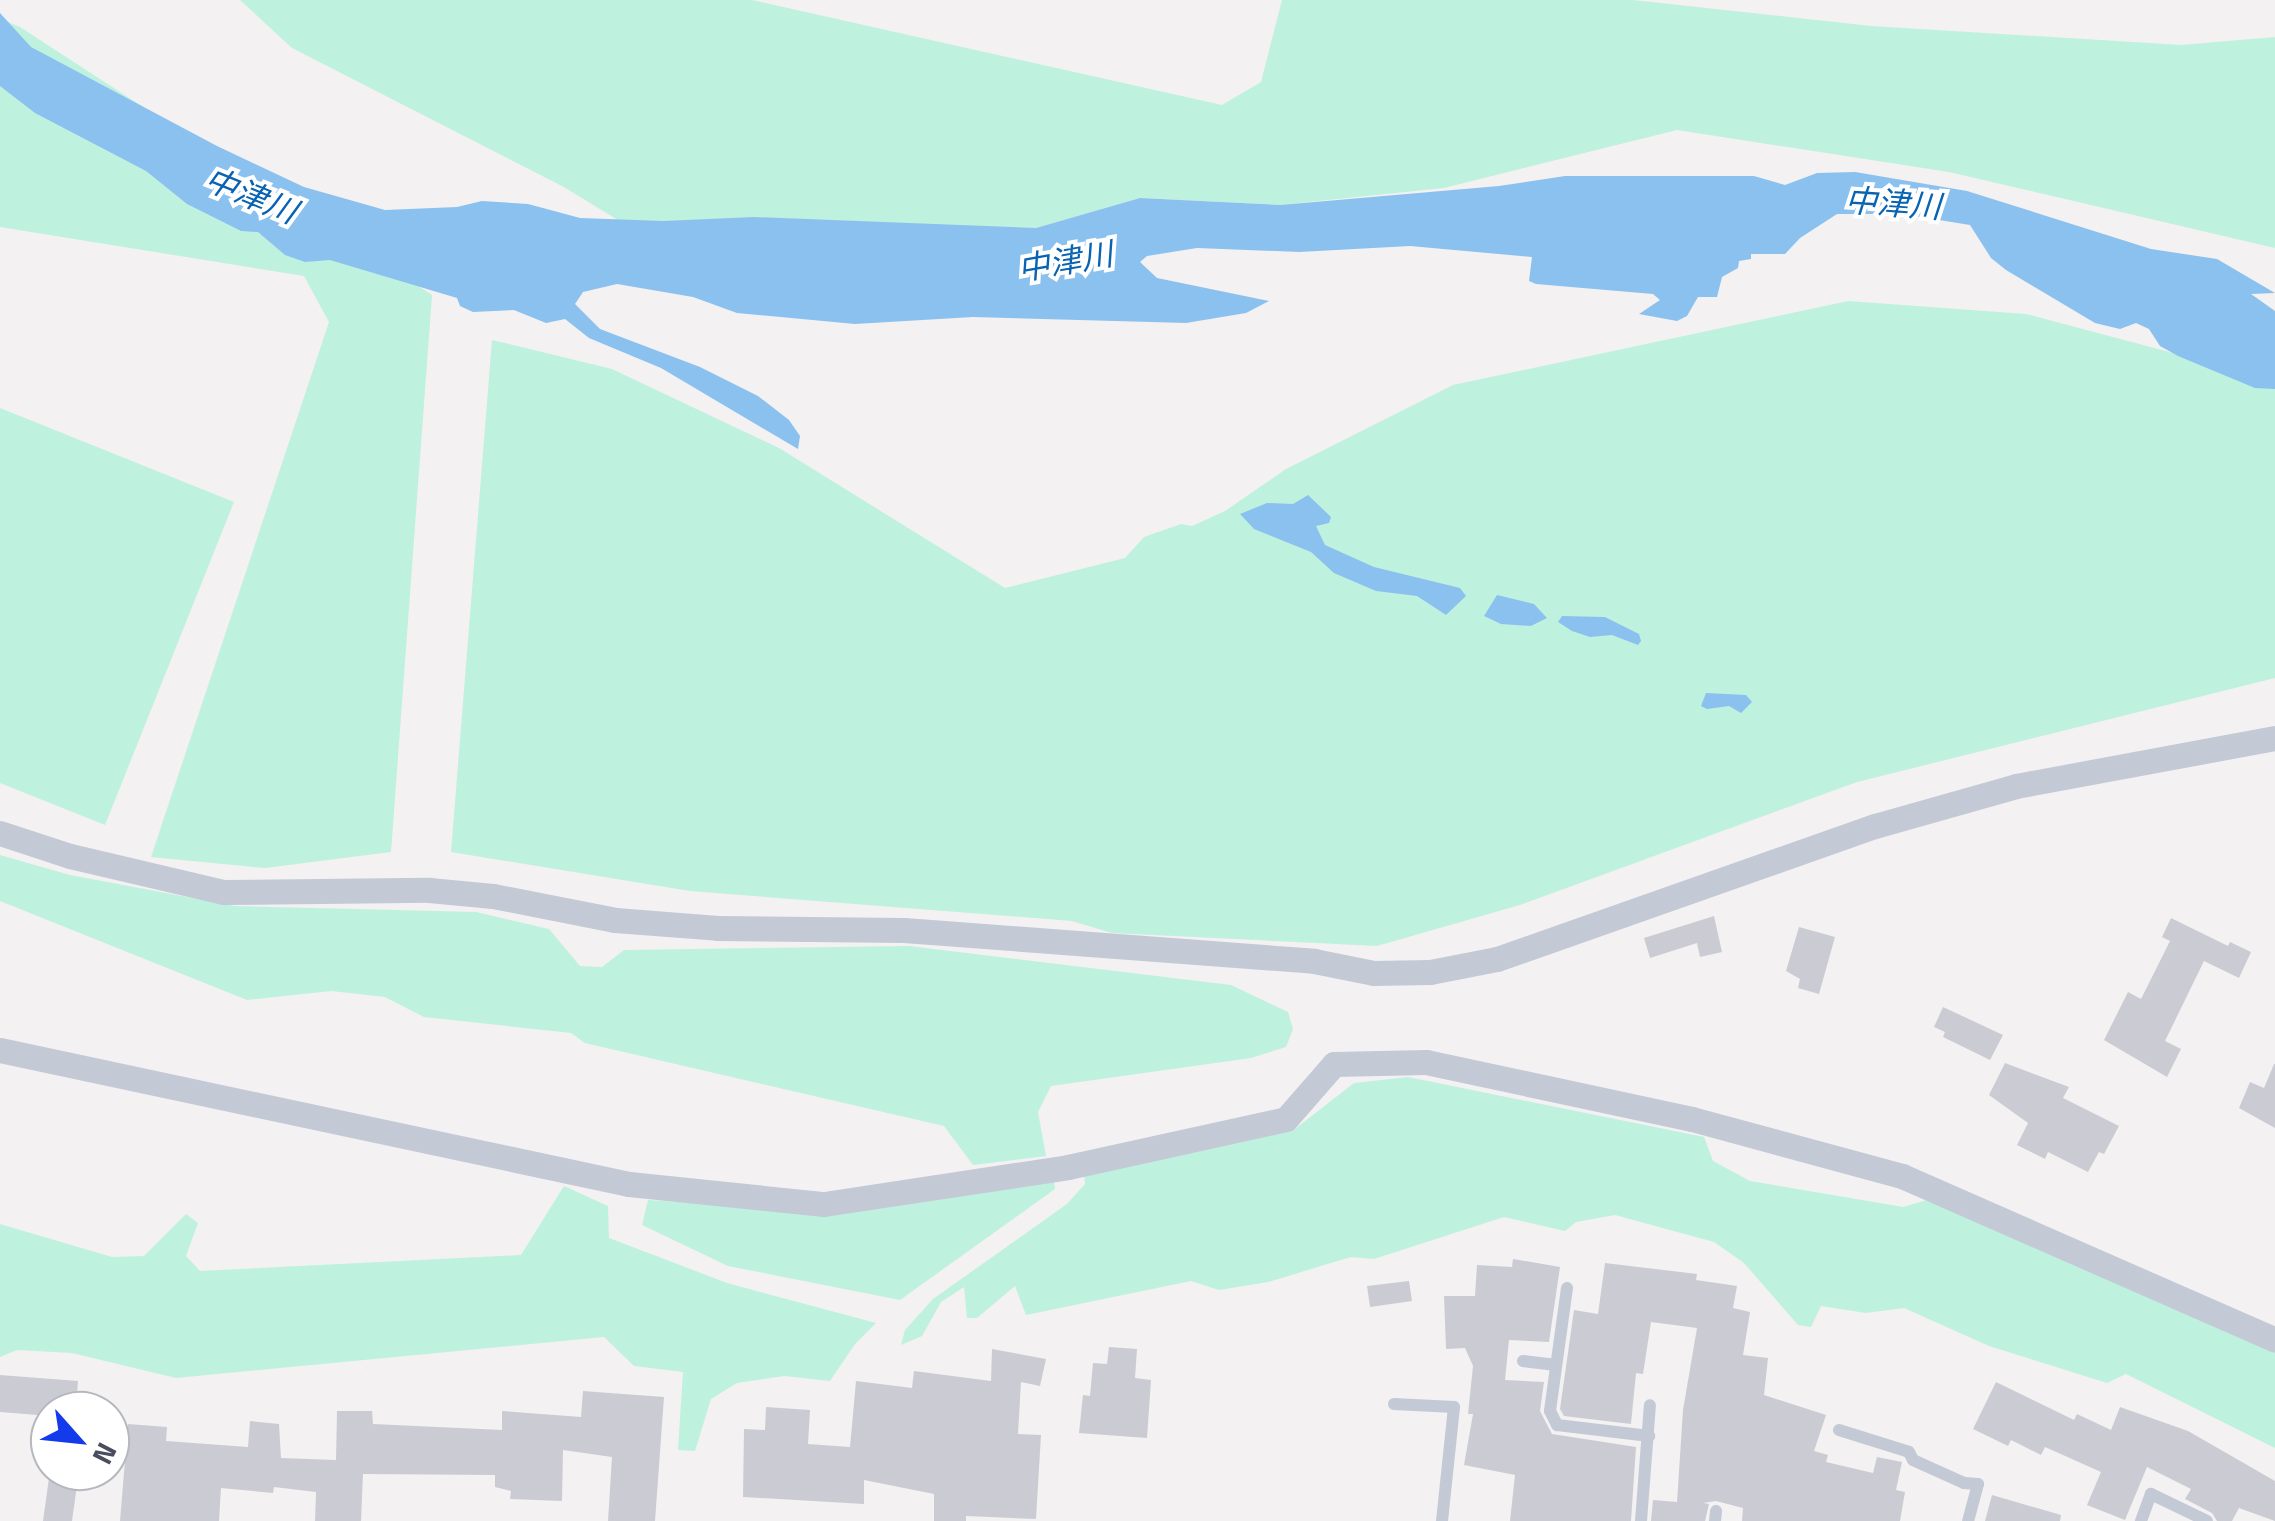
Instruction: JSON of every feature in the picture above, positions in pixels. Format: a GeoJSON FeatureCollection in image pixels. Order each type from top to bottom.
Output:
{"type":"FeatureCollection","features":[{"type":"Feature","properties":{"kind":"street"},"geometry":{"type":"LineString","coordinates":[[0,833],[70,856],[224,892],[429,890],[493,896],[615,920],[718,928],[904,930],[1279,958],[1374,973],[1430,972],[1497,959],[1875,826],[2016,786],[2275,738]]}},
{"type":"Feature","properties":{"kind":"street"},"geometry":{"type":"LineString","coordinates":[[0,1050],[629,1184],[824,1204],[1068,1167],[1286,1120],[1334,1064],[1426,1062],[1692,1119],[1902,1176],[2275,1340]]}},
{"type":"Feature","properties":{"kind":"lane"},"geometry":{"type":"LineString","coordinates":[[1567,1288],[1550,1410],[1557,1425],[1649,1436]]}},
{"type":"Feature","properties":{"kind":"lane"},"geometry":{"type":"LineString","coordinates":[[1523,1361],[1556,1365]]}},
{"type":"Feature","properties":{"kind":"lane"},"geometry":{"type":"LineString","coordinates":[[1394,1404],[1454,1407],[1442,1521]]}},
{"type":"Feature","properties":{"kind":"lane"},"geometry":{"type":"LineString","coordinates":[[1641,1521],[1650,1405]]}},
{"type":"Feature","properties":{"kind":"lane"},"geometry":{"type":"LineString","coordinates":[[1839,1430],[1909,1452],[1913,1460],[1964,1483],[1978,1484],[1968,1521]]}},
{"type":"Feature","properties":{"kind":"lane"},"geometry":{"type":"LineString","coordinates":[[1854,1451],[1858,1436]]}},
{"type":"Feature","properties":{"kind":"lane"},"geometry":{"type":"LineString","coordinates":[[2140,1521],[2151,1494],[2207,1521]]}},
{"type":"Feature","properties":{"kind":"green space"},"geometry":{"type":"Polygon","coordinates":[[[240,0],[752,0],[1222,105],[1261,82],[1282,0],[1633,0],[1871,26],[2181,45],[2275,37],[2275,248],[1949,172],[1677,130],[1444,188],[1280,205],[1140,198],[1036,228],[725,285],[562,186],[292,48],[240,0]]]}},
{"type":"Feature","properties":{"kind":"green space"},"geometry":{"type":"Polygon","coordinates":[[[0,19],[20,27],[432,295],[391,852],[265,868],[151,857],[329,322],[304,276],[0,227],[0,19]]]}},
{"type":"Feature","properties":{"kind":"green space"},"geometry":{"type":"Polygon","coordinates":[[[1848,301],[2026,314],[2275,380],[2275,678],[1857,782],[1520,905],[1377,946],[1112,933],[1072,921],[690,891],[451,852],[492,340],[612,369],[779,448],[1005,588],[1125,558],[1144,537],[1181,524],[1192,526],[1225,511],[1286,469],[1453,385],[1848,301]]]}},
{"type":"Feature","properties":{"kind":"green space"},"geometry":{"type":"Polygon","coordinates":[[[0,408],[234,502],[105,825],[0,783],[0,408]]]}},
{"type":"Feature","properties":{"kind":"green space"},"geometry":{"type":"Polygon","coordinates":[[[0,855],[70,875],[235,906],[476,912],[549,929],[580,966],[602,967],[624,950],[909,946],[1231,985],[1288,1012],[1293,1029],[1286,1047],[1251,1058],[1051,1086],[1038,1112],[1046,1156],[973,1165],[944,1126],[585,1043],[571,1033],[424,1017],[385,997],[331,991],[247,1000],[0,901],[0,855]]]}},
{"type":"Feature","properties":{"kind":"green space"},"geometry":{"type":"Polygon","coordinates":[[[1408,1077],[1704,1137],[1713,1161],[1750,1181],[1903,1207],[1927,1200],[2275,1350],[2275,1448],[2126,1374],[2107,1383],[1989,1346],[1904,1308],[1866,1313],[1821,1306],[1811,1327],[1798,1325],[1744,1263],[1714,1242],[1615,1215],[1576,1222],[1565,1231],[1504,1217],[1374,1259],[1351,1257],[1268,1282],[1219,1290],[1191,1281],[1026,1315],[1015,1286],[977,1318],[967,1318],[964,1287],[941,1302],[922,1336],[901,1345],[905,1330],[933,1299],[1067,1204],[1085,1184],[1084,1175],[1295,1129],[1354,1083],[1408,1077]]]}},
{"type":"Feature","properties":{"kind":"green space"},"geometry":{"type":"Polygon","coordinates":[[[1054,1180],[1055,1189],[900,1300],[728,1266],[642,1225],[648,1200],[830,1211],[1054,1180]]]}},
{"type":"Feature","properties":{"kind":"green space"},"geometry":{"type":"Polygon","coordinates":[[[564,1186],[608,1206],[609,1238],[727,1283],[876,1323],[855,1344],[830,1381],[784,1376],[737,1383],[711,1399],[695,1451],[678,1450],[683,1372],[634,1366],[604,1337],[176,1378],[72,1353],[17,1350],[0,1357],[0,1224],[112,1257],[144,1256],[186,1214],[198,1223],[186,1256],[200,1271],[521,1255],[564,1186]]]}},
{"type":"Feature","properties":{"kind":"water","name":"中津川"},"geometry":{"type":"Polygon","coordinates":[[[0,13],[31,47],[217,146],[304,187],[385,210],[457,207],[482,201],[528,204],[580,218],[663,221],[754,217],[1036,228],[1140,198],[1280,205],[1499,186],[1565,176],[1754,176],[1785,185],[1817,173],[1855,172],[1967,191],[2151,249],[2217,259],[2275,293],[2251,294],[2275,311],[2275,389],[2255,388],[2178,356],[2160,346],[2149,329],[2136,323],[2120,329],[2095,323],[2006,270],[1991,258],[1970,225],[1902,214],[1837,214],[1800,238],[1785,254],[1751,254],[1751,259],[1739,261],[1738,268],[1722,277],[1717,297],[1698,297],[1687,316],[1677,321],[1639,314],[1660,300],[1653,294],[1529,281],[1532,257],[1410,246],[1299,252],[1197,248],[1147,256],[1140,262],[1157,278],[1269,301],[1246,313],[1186,323],[973,317],[855,324],[737,313],[693,297],[617,284],[583,292],[575,304],[600,329],[700,367],[758,396],[789,420],[800,436],[798,449],[661,368],[589,338],[565,319],[546,323],[514,310],[473,312],[460,306],[457,298],[330,260],[305,262],[285,255],[258,232],[241,231],[187,204],[146,171],[35,113],[0,86],[0,13]]]}},
{"type":"Feature","properties":{"kind":"water"},"geometry":{"type":"Polygon","coordinates":[[[1308,495],[1331,517],[1329,523],[1316,526],[1325,545],[1374,567],[1460,588],[1466,596],[1446,615],[1417,596],[1376,591],[1334,573],[1311,552],[1254,529],[1240,514],[1267,503],[1293,504],[1308,495]]]}},
{"type":"Feature","properties":{"kind":"water"},"geometry":{"type":"Polygon","coordinates":[[[1497,595],[1534,604],[1547,618],[1531,626],[1501,624],[1484,616],[1497,595]]]}},
{"type":"Feature","properties":{"kind":"water"},"geometry":{"type":"Polygon","coordinates":[[[1562,616],[1605,617],[1639,634],[1641,641],[1638,645],[1612,635],[1590,637],[1558,622],[1562,616]]]}},
{"type":"Feature","properties":{"kind":"water"},"geometry":{"type":"Polygon","coordinates":[[[1706,693],[1746,695],[1752,702],[1741,713],[1729,706],[1707,709],[1701,706],[1706,693]]]}},
{"type":"Feature","properties":{"kind":"building"},"geometry":{"type":"Polygon","coordinates":[[[1714,916],[1722,952],[1700,957],[1697,943],[1650,958],[1644,938],[1714,916]]]}},
{"type":"Feature","properties":{"kind":"building"},"geometry":{"type":"Polygon","coordinates":[[[2171,918],[2228,946],[2230,942],[2251,952],[2239,978],[2204,961],[2165,1041],[2181,1049],[2167,1077],[2104,1040],[2128,992],[2141,999],[2170,941],[2162,937],[2171,918]]]}},
{"type":"Feature","properties":{"kind":"building"},"geometry":{"type":"Polygon","coordinates":[[[1799,927],[1835,937],[1819,994],[1798,988],[1800,979],[1786,971],[1799,927]]]}},
{"type":"Feature","properties":{"kind":"building"},"geometry":{"type":"Polygon","coordinates":[[[1943,1007],[2003,1035],[1990,1060],[1943,1037],[1945,1032],[1934,1027],[1943,1007]]]}},
{"type":"Feature","properties":{"kind":"building"},"geometry":{"type":"Polygon","coordinates":[[[2005,1063],[2069,1087],[2063,1098],[2119,1126],[2104,1154],[2099,1152],[2088,1172],[2048,1152],[2045,1159],[2017,1145],[2028,1123],[1989,1095],[2005,1063]]]}},
{"type":"Feature","properties":{"kind":"building"},"geometry":{"type":"Polygon","coordinates":[[[2274,1064],[2275,1128],[2239,1108],[2250,1082],[2264,1088],[2274,1064]]]}},
{"type":"Feature","properties":{"kind":"building"},"geometry":{"type":"Polygon","coordinates":[[[1513,1259],[1560,1267],[1549,1342],[1509,1340],[1505,1380],[1544,1382],[1540,1411],[1552,1434],[1636,1447],[1631,1521],[1510,1521],[1515,1475],[1464,1465],[1473,1414],[1468,1414],[1473,1366],[1465,1348],[1446,1349],[1444,1296],[1475,1296],[1477,1265],[1512,1267],[1513,1259]]]}},
{"type":"Feature","properties":{"kind":"building"},"geometry":{"type":"Polygon","coordinates":[[[1605,1263],[1697,1274],[1696,1280],[1737,1286],[1733,1308],[1750,1312],[1743,1355],[1768,1358],[1764,1395],[1826,1415],[1814,1451],[1828,1455],[1826,1462],[1873,1473],[1877,1457],[1902,1462],[1896,1490],[1905,1492],[1900,1521],[1742,1521],[1743,1508],[1716,1501],[1703,1503],[1709,1504],[1705,1521],[1651,1521],[1653,1500],[1677,1502],[1683,1410],[1697,1328],[1651,1322],[1643,1374],[1636,1373],[1631,1424],[1564,1416],[1560,1409],[1574,1310],[1598,1314],[1605,1263]]]}},
{"type":"Feature","properties":{"kind":"building"},"geometry":{"type":"Polygon","coordinates":[[[1409,1281],[1412,1301],[1370,1307],[1367,1286],[1409,1281]]]}},
{"type":"Feature","properties":{"kind":"building"},"geometry":{"type":"Polygon","coordinates":[[[1109,1347],[1137,1349],[1135,1378],[1151,1380],[1147,1438],[1079,1433],[1083,1395],[1090,1396],[1093,1363],[1107,1364],[1109,1347]]]}},
{"type":"Feature","properties":{"kind":"building"},"geometry":{"type":"Polygon","coordinates":[[[992,1349],[1046,1359],[1040,1386],[1021,1382],[1018,1434],[1041,1435],[1036,1519],[966,1516],[966,1521],[934,1521],[934,1494],[864,1480],[864,1504],[743,1497],[744,1429],[765,1430],[766,1407],[810,1410],[808,1444],[850,1447],[856,1381],[912,1388],[914,1371],[991,1381],[992,1349]]]}},
{"type":"Feature","properties":{"kind":"building"},"geometry":{"type":"Polygon","coordinates":[[[0,1375],[78,1381],[77,1391],[30,1391],[30,1414],[0,1412],[0,1375]]]}},
{"type":"Feature","properties":{"kind":"building"},"geometry":{"type":"Polygon","coordinates":[[[1996,1382],[2074,1420],[2077,1414],[2111,1430],[2120,1407],[2188,1431],[2275,1481],[2275,1521],[2239,1508],[2232,1521],[2217,1521],[2212,1513],[2185,1499],[2191,1489],[2147,1467],[2125,1520],[2087,1505],[2101,1472],[2045,1447],[2041,1455],[2011,1440],[2008,1446],[1973,1429],[1996,1382]]]}},
{"type":"Feature","properties":{"kind":"building"},"geometry":{"type":"Polygon","coordinates":[[[583,1391],[664,1397],[655,1521],[608,1521],[612,1457],[563,1450],[562,1501],[510,1499],[511,1491],[495,1487],[495,1475],[363,1474],[361,1521],[315,1521],[316,1492],[274,1487],[273,1493],[221,1488],[219,1521],[120,1521],[122,1491],[130,1491],[130,1424],[167,1427],[166,1441],[248,1447],[250,1421],[279,1424],[281,1458],[336,1460],[337,1411],[372,1411],[373,1424],[502,1430],[502,1411],[581,1417],[583,1391]]]}},
{"type":"Feature","properties":{"kind":"building"},"geometry":{"type":"Polygon","coordinates":[[[47,1491],[76,1491],[72,1521],[43,1521],[47,1491]]]}},
{"type":"Feature","properties":{"kind":"building"},"geometry":{"type":"Polygon","coordinates":[[[1992,1495],[2061,1515],[2060,1521],[1985,1521],[1992,1495]]]}}]}
